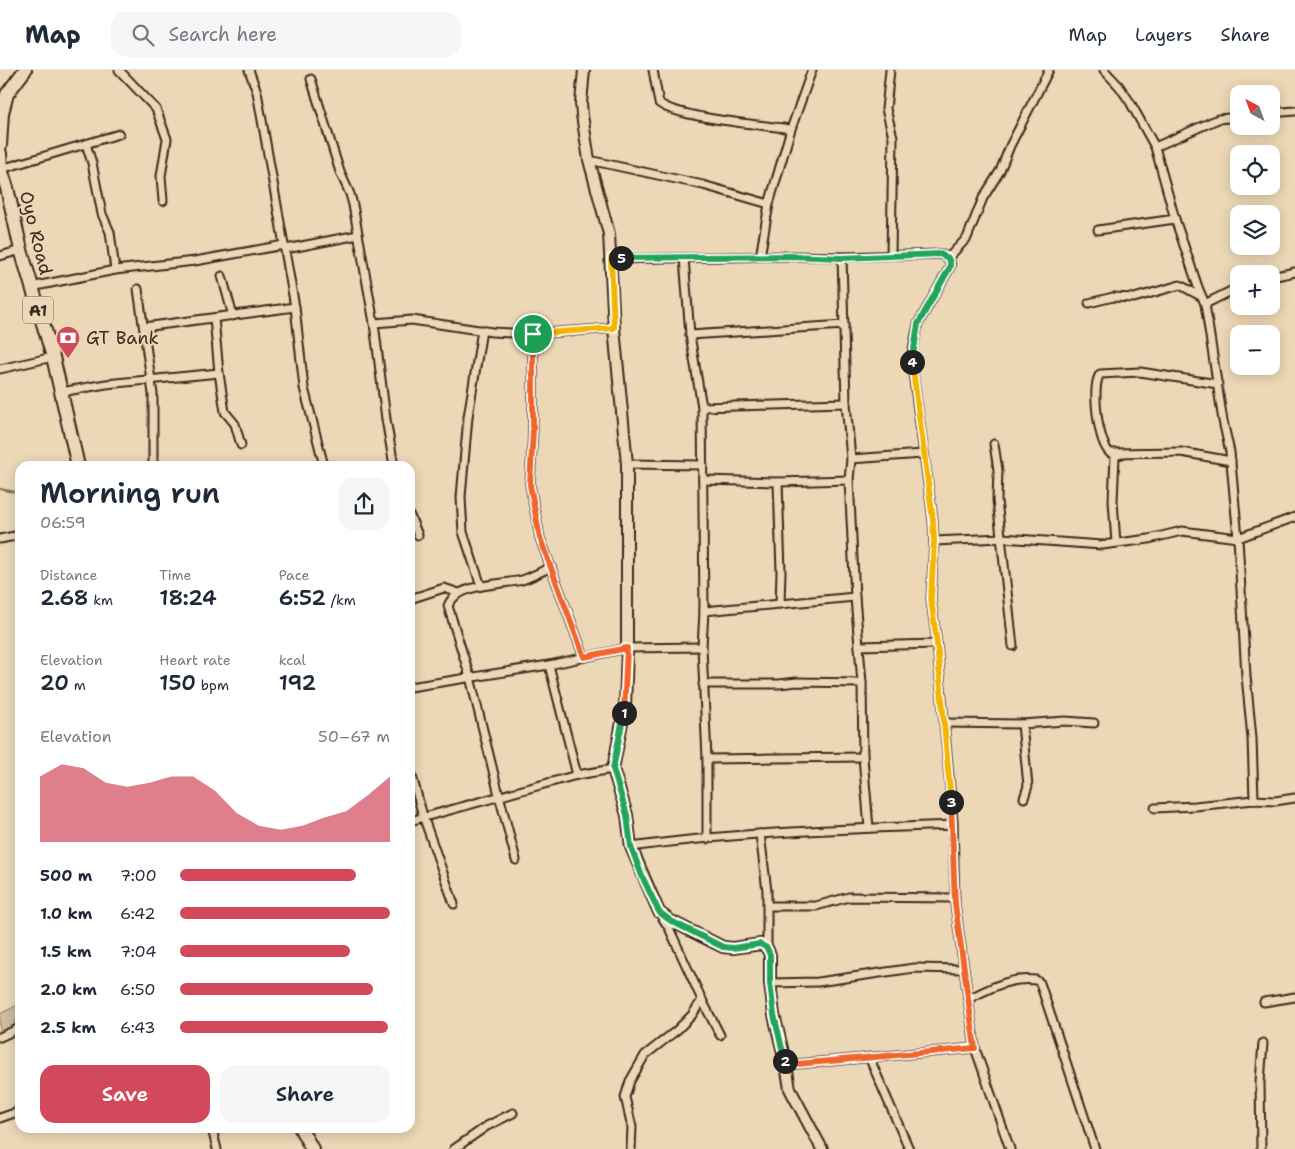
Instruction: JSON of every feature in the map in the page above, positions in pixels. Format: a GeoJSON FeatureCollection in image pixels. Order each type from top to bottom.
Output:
{"type":"FeatureCollection","features":[{"type":"Feature","properties":{"kind":"highway"},"geometry":{"type":"LineString","coordinates":[[0,146],[2,113],[7,94],[25,70]]}},
{"type":"Feature","properties":{"kind":"highway","name":"Oyo Road"},"geometry":{"type":"LineString","coordinates":[[0,153],[1,169],[21,250],[53,357],[77,461]]}},
{"type":"Feature","properties":{"kind":"highway"},"geometry":{"type":"LineString","coordinates":[[303,1133],[312,1149]]}},
{"type":"Feature","properties":{"kind":"street"},"geometry":{"type":"LineString","coordinates":[[119,70],[156,109],[167,139],[161,176],[163,201]]}},
{"type":"Feature","properties":{"kind":"street"},"geometry":{"type":"LineString","coordinates":[[249,70],[257,92],[296,307],[304,388],[323,461]]}},
{"type":"Feature","properties":{"kind":"street"},"geometry":{"type":"LineString","coordinates":[[584,70],[581,103],[589,160],[609,234],[614,328],[627,464],[627,648],[625,707],[613,769],[627,815],[631,847],[659,912],[669,928],[720,1035]]}},
{"type":"Feature","properties":{"kind":"street"},"geometry":{"type":"LineString","coordinates":[[653,70],[659,103],[665,108],[697,116],[791,129]]}},
{"type":"Feature","properties":{"kind":"street"},"geometry":{"type":"LineString","coordinates":[[760,257],[769,204],[791,129],[812,70]]}},
{"type":"Feature","properties":{"kind":"street"},"geometry":{"type":"LineString","coordinates":[[890,70],[886,93],[886,108],[893,137],[891,255]]}},
{"type":"Feature","properties":{"kind":"street"},"geometry":{"type":"LineString","coordinates":[[948,258],[967,238],[983,198],[1000,171],[1010,146],[1049,70]]}},
{"type":"Feature","properties":{"kind":"street"},"geometry":{"type":"LineString","coordinates":[[1104,70],[1119,86],[1130,102],[1154,147],[1175,219],[1204,301],[1231,461],[1252,738],[1254,800]]}},
{"type":"Feature","properties":{"kind":"street"},"geometry":{"type":"LineString","coordinates":[[311,79],[341,175],[350,194],[374,322],[393,461]]}},
{"type":"Feature","properties":{"kind":"street"},"geometry":{"type":"LineString","coordinates":[[1280,112],[1295,111]]}},
{"type":"Feature","properties":{"kind":"street"},"geometry":{"type":"LineString","coordinates":[[1154,147],[1218,119],[1230,117]]}},
{"type":"Feature","properties":{"kind":"street"},"geometry":{"type":"LineString","coordinates":[[1,169],[118,134]]}},
{"type":"Feature","properties":{"kind":"street"},"geometry":{"type":"LineString","coordinates":[[86,144],[92,163],[102,214],[110,232],[115,270]]}},
{"type":"Feature","properties":{"kind":"street"},"geometry":{"type":"LineString","coordinates":[[589,160],[703,185],[769,204]]}},
{"type":"Feature","properties":{"kind":"street"},"geometry":{"type":"LineString","coordinates":[[1098,230],[1175,219]]}},
{"type":"Feature","properties":{"kind":"street"},"geometry":{"type":"LineString","coordinates":[[32,287],[115,270],[195,261],[358,235]]}},
{"type":"Feature","properties":{"kind":"street"},"geometry":{"type":"LineString","coordinates":[[0,256],[21,250]]}},
{"type":"Feature","properties":{"kind":"street"},"geometry":{"type":"LineString","coordinates":[[611,258],[789,256],[842,258],[940,254],[948,258]]}},
{"type":"Feature","properties":{"kind":"street"},"geometry":{"type":"LineString","coordinates":[[684,258],[690,335],[702,407],[704,611],[702,647],[707,839]]}},
{"type":"Feature","properties":{"kind":"street"},"geometry":{"type":"LineString","coordinates":[[842,258],[846,403],[851,459],[850,480],[855,597],[862,683],[863,757],[869,828]]}},
{"type":"Feature","properties":{"kind":"street"},"geometry":{"type":"LineString","coordinates":[[948,258],[950,267],[918,324],[912,354],[923,454],[931,498],[934,541],[931,599],[945,723],[953,826],[955,898],[975,1048],[1010,1149]]}},
{"type":"Feature","properties":{"kind":"street"},"geometry":{"type":"LineString","coordinates":[[1280,275],[1295,272]]}},
{"type":"Feature","properties":{"kind":"street"},"geometry":{"type":"LineString","coordinates":[[222,276],[233,316]]}},
{"type":"Feature","properties":{"kind":"street"},"geometry":{"type":"LineString","coordinates":[[1089,303],[1113,297],[1134,298],[1180,285],[1204,301]]}},
{"type":"Feature","properties":{"kind":"street"},"geometry":{"type":"LineString","coordinates":[[138,290],[154,405],[153,461]]}},
{"type":"Feature","properties":{"kind":"street"},"geometry":{"type":"LineString","coordinates":[[1204,301],[1230,291]]}},
{"type":"Feature","properties":{"kind":"street"},"geometry":{"type":"LineString","coordinates":[[144,326],[296,307]]}},
{"type":"Feature","properties":{"kind":"street"},"geometry":{"type":"LineString","coordinates":[[214,318],[225,412],[235,424],[241,445]]}},
{"type":"Feature","properties":{"kind":"street"},"geometry":{"type":"LineString","coordinates":[[374,322],[412,320],[482,330],[533,334],[614,328]]}},
{"type":"Feature","properties":{"kind":"street"},"geometry":{"type":"LineString","coordinates":[[690,335],[844,325]]}},
{"type":"Feature","properties":{"kind":"street"},"geometry":{"type":"LineString","coordinates":[[481,586],[463,532],[461,497],[468,417],[482,330]]}},
{"type":"Feature","properties":{"kind":"street"},"geometry":{"type":"LineString","coordinates":[[533,334],[533,429],[530,485],[540,538],[584,657]]}},
{"type":"Feature","properties":{"kind":"street"},"geometry":{"type":"LineString","coordinates":[[0,369],[53,357]]}},
{"type":"Feature","properties":{"kind":"street"},"geometry":{"type":"LineString","coordinates":[[1218,384],[1140,372],[1098,375],[1096,398],[1098,419],[1103,444],[1110,453],[1182,452],[1231,461]]}},
{"type":"Feature","properties":{"kind":"street"},"geometry":{"type":"LineString","coordinates":[[60,392],[106,384],[219,373]]}},
{"type":"Feature","properties":{"kind":"street"},"geometry":{"type":"LineString","coordinates":[[702,407],[846,403]]}},
{"type":"Feature","properties":{"kind":"street"},"geometry":{"type":"LineString","coordinates":[[994,444],[998,470],[997,500],[1013,646]]}},
{"type":"Feature","properties":{"kind":"street"},"geometry":{"type":"LineString","coordinates":[[1116,543],[1113,501],[1115,456],[1122,453]]}},
{"type":"Feature","properties":{"kind":"street"},"geometry":{"type":"LineString","coordinates":[[851,459],[923,454]]}},
{"type":"Feature","properties":{"kind":"street"},"geometry":{"type":"LineString","coordinates":[[627,464],[702,465]]}},
{"type":"Feature","properties":{"kind":"street"},"geometry":{"type":"LineString","coordinates":[[703,480],[778,482],[850,480]]}},
{"type":"Feature","properties":{"kind":"street"},"geometry":{"type":"LineString","coordinates":[[778,482],[781,572],[780,604]]}},
{"type":"Feature","properties":{"kind":"street"},"geometry":{"type":"LineString","coordinates":[[934,541],[1002,538],[1102,545],[1149,539],[1182,531],[1238,538],[1295,516]]}},
{"type":"Feature","properties":{"kind":"street"},"geometry":{"type":"LineString","coordinates":[[415,528],[418,535]]}},
{"type":"Feature","properties":{"kind":"street"},"geometry":{"type":"LineString","coordinates":[[0,539],[15,536]]}},
{"type":"Feature","properties":{"kind":"street"},"geometry":{"type":"LineString","coordinates":[[516,860],[470,677],[448,606],[451,600],[460,594],[481,586],[522,580],[551,567]]}},
{"type":"Feature","properties":{"kind":"street"},"geometry":{"type":"LineString","coordinates":[[415,597],[444,588],[460,594]]}},
{"type":"Feature","properties":{"kind":"street"},"geometry":{"type":"LineString","coordinates":[[704,611],[855,597]]}},
{"type":"Feature","properties":{"kind":"street"},"geometry":{"type":"LineString","coordinates":[[859,646],[937,644]]}},
{"type":"Feature","properties":{"kind":"street"},"geometry":{"type":"LineString","coordinates":[[415,685],[549,665],[627,648],[702,647]]}},
{"type":"Feature","properties":{"kind":"street"},"geometry":{"type":"LineString","coordinates":[[549,665],[577,775]]}},
{"type":"Feature","properties":{"kind":"street"},"geometry":{"type":"LineString","coordinates":[[703,684],[862,683]]}},
{"type":"Feature","properties":{"kind":"street"},"geometry":{"type":"LineString","coordinates":[[945,723],[1022,724],[1069,721],[1094,723]]}},
{"type":"Feature","properties":{"kind":"street"},"geometry":{"type":"LineString","coordinates":[[1022,724],[1028,786],[1024,798]]}},
{"type":"Feature","properties":{"kind":"street"},"geometry":{"type":"LineString","coordinates":[[706,759],[863,757]]}},
{"type":"Feature","properties":{"kind":"street"},"geometry":{"type":"LineString","coordinates":[[415,819],[577,775],[613,769]]}},
{"type":"Feature","properties":{"kind":"street"},"geometry":{"type":"LineString","coordinates":[[415,787],[423,816],[454,904]]}},
{"type":"Feature","properties":{"kind":"street"},"geometry":{"type":"LineString","coordinates":[[1155,808],[1254,800],[1275,801],[1295,798]]}},
{"type":"Feature","properties":{"kind":"street"},"geometry":{"type":"LineString","coordinates":[[631,847],[760,834],[953,826]]}},
{"type":"Feature","properties":{"kind":"street"},"geometry":{"type":"LineString","coordinates":[[760,834],[767,891],[767,948],[770,955],[770,983],[774,1015],[790,1088],[822,1149]]}},
{"type":"Feature","properties":{"kind":"street"},"geometry":{"type":"LineString","coordinates":[[768,906],[816,906],[849,898],[955,898]]}},
{"type":"Feature","properties":{"kind":"street"},"geometry":{"type":"LineString","coordinates":[[659,912],[671,921],[723,947],[733,948],[760,944],[767,948]]}},
{"type":"Feature","properties":{"kind":"street"},"geometry":{"type":"LineString","coordinates":[[770,983],[818,982],[914,968],[964,969]]}},
{"type":"Feature","properties":{"kind":"street"},"geometry":{"type":"LineString","coordinates":[[968,1000],[999,984],[1021,978],[1036,980],[1040,983],[1095,1149]]}},
{"type":"Feature","properties":{"kind":"street"},"geometry":{"type":"LineString","coordinates":[[1264,1002],[1295,997]]}},
{"type":"Feature","properties":{"kind":"street"},"geometry":{"type":"LineString","coordinates":[[631,1149],[632,1127],[625,1097],[630,1081],[645,1055],[670,1037],[692,1015],[702,1000]]}},
{"type":"Feature","properties":{"kind":"street"},"geometry":{"type":"LineString","coordinates":[[0,1037],[15,1030]]}},
{"type":"Feature","properties":{"kind":"street"},"geometry":{"type":"LineString","coordinates":[[1261,1149],[1260,1082],[1263,1043]]}},
{"type":"Feature","properties":{"kind":"street"},"geometry":{"type":"LineString","coordinates":[[786,1065],[975,1048]]}},
{"type":"Feature","properties":{"kind":"street"},"geometry":{"type":"LineString","coordinates":[[869,1057],[909,1149]]}},
{"type":"Feature","properties":{"kind":"street"},"geometry":{"type":"LineString","coordinates":[[0,1118],[15,1113]]}},
{"type":"Feature","properties":{"kind":"street"},"geometry":{"type":"LineString","coordinates":[[454,1149],[487,1126],[513,1113]]}},
{"type":"Feature","properties":{"kind":"street"},"geometry":{"type":"LineString","coordinates":[[213,1133],[217,1149]]}},
{"type":"Feature","properties":{"kind":"shaded area"},"geometry":{"type":"Polygon","coordinates":[[[15,1006],[15,1022],[12,1028],[0,1033],[0,1014],[15,1006]]]}},
{"type":"Feature","properties":{"kind":"waterway"},"geometry":{"type":"LineString","coordinates":[[0,489],[15,492]]}},
{"type":"Feature","properties":{"kind":"place","name":"GT Bank"},"geometry":{"type":"Point","coordinates":[68,359]}},
{"type":"Feature","properties":{"kind":"route"},"geometry":{"type":"LineString","coordinates":[[940,254],[948,258],[951,264],[950,267],[918,324],[912,354],[912,366],[923,454],[931,498],[934,541],[931,599],[945,723],[953,821],[955,904],[975,1048],[786,1065],[774,1015],[770,983],[770,955],[767,948],[760,944],[733,948],[723,947],[671,921],[659,912],[631,847],[627,815],[613,769],[625,707],[627,648],[584,657],[540,538],[530,485],[533,429],[533,334],[614,328],[611,258],[789,256],[842,258],[940,254]]}}]}
